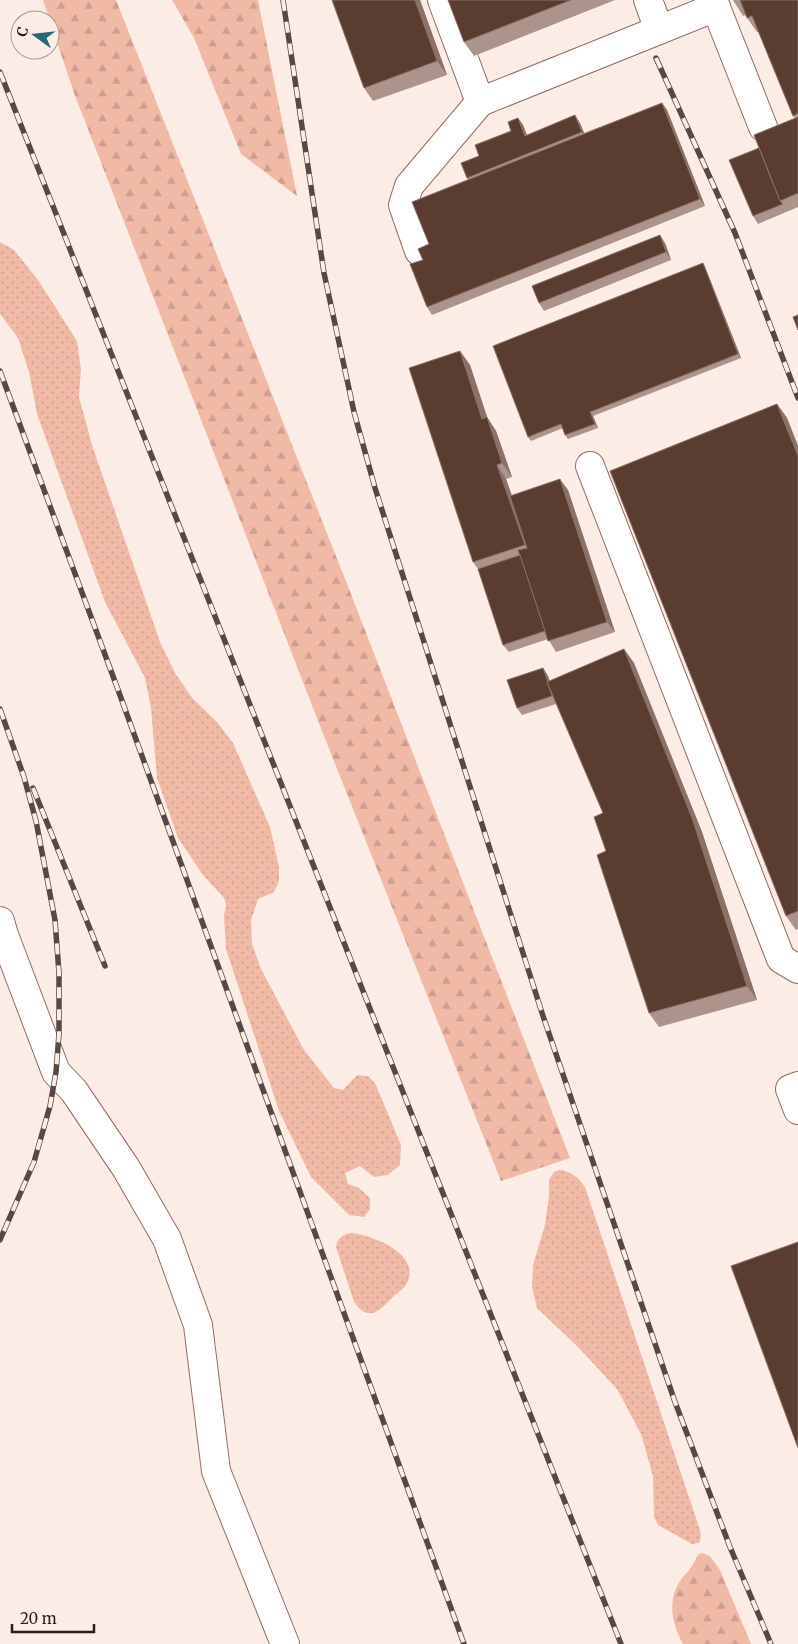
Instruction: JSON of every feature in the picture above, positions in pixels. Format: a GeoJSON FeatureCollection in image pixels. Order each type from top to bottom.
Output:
{"type":"FeatureCollection","features":[{"type":"Feature","properties":{"kind":"lane"},"geometry":{"type":"LineString","coordinates":[[442,0],[480,102]]}},
{"type":"Feature","properties":{"kind":"lane"},"geometry":{"type":"LineString","coordinates":[[648,0],[659,30]]}},
{"type":"Feature","properties":{"kind":"lane"},"geometry":{"type":"LineString","coordinates":[[419,251],[402,205],[409,186],[480,102],[659,30],[714,4],[763,127]]}},
{"type":"Feature","properties":{"kind":"lane"},"geometry":{"type":"LineString","coordinates":[[590,466],[781,959],[798,969]]}},
{"type":"Feature","properties":{"kind":"lane"},"geometry":{"type":"LineString","coordinates":[[1,930],[56,1072],[74,1090],[121,1160],[166,1239],[198,1325],[216,1471],[285,1644]]}},
{"type":"Feature","properties":{"kind":"lane"},"geometry":{"type":"LineString","coordinates":[[798,1086],[790,1089],[798,1110]]}},
{"type":"Feature","properties":{"kind":"green space"},"geometry":{"type":"Polygon","coordinates":[[[43,0],[116,0],[349,589],[570,1158],[501,1181],[322,731],[74,93],[60,51],[60,10],[46,10],[43,0]]]}},
{"type":"Feature","properties":{"kind":"green space"},"geometry":{"type":"Polygon","coordinates":[[[172,0],[258,0],[297,196],[241,154],[194,38],[172,0]]]}},
{"type":"Feature","properties":{"kind":"green space"},"geometry":{"type":"Polygon","coordinates":[[[0,242],[14,250],[38,280],[77,341],[81,369],[79,397],[92,445],[160,642],[175,673],[193,699],[217,722],[233,743],[270,827],[279,867],[279,881],[274,892],[258,899],[251,920],[252,944],[261,969],[304,1050],[334,1088],[343,1090],[357,1075],[368,1076],[375,1083],[401,1145],[400,1165],[388,1175],[374,1177],[360,1166],[345,1173],[348,1184],[359,1188],[370,1198],[370,1209],[364,1217],[349,1215],[311,1177],[279,1111],[226,949],[224,916],[226,905],[224,898],[203,875],[178,838],[157,778],[151,708],[145,678],[105,602],[37,414],[29,372],[18,338],[0,314],[0,242]]]}},
{"type":"Feature","properties":{"kind":"green space"},"geometry":{"type":"Polygon","coordinates":[[[559,1170],[574,1175],[585,1187],[700,1530],[701,1537],[699,1543],[692,1544],[658,1525],[654,1517],[653,1476],[641,1434],[617,1389],[577,1346],[537,1308],[532,1287],[533,1265],[545,1225],[549,1180],[554,1172],[559,1170]]]}},
{"type":"Feature","properties":{"kind":"green space"},"geometry":{"type":"Polygon","coordinates":[[[351,1233],[370,1237],[391,1247],[407,1262],[410,1271],[405,1286],[374,1313],[364,1312],[354,1302],[336,1247],[341,1237],[351,1233]]]}},
{"type":"Feature","properties":{"kind":"green space"},"geometry":{"type":"Polygon","coordinates":[[[702,1553],[710,1556],[720,1570],[751,1644],[683,1644],[676,1629],[672,1612],[673,1596],[681,1579],[690,1569],[698,1555],[702,1553]]]}},
{"type":"Feature","properties":{"kind":"building"},"geometry":{"type":"Polygon","coordinates":[[[332,0],[415,0],[437,61],[364,88],[332,0]]]}},
{"type":"Feature","properties":{"kind":"building"},"geometry":{"type":"Polygon","coordinates":[[[448,0],[571,0],[464,42],[448,0]]]}},
{"type":"Feature","properties":{"kind":"building"},"geometry":{"type":"Polygon","coordinates":[[[740,0],[798,0],[798,113],[793,116],[752,16],[747,18],[740,0]]]}},
{"type":"Feature","properties":{"kind":"building"},"geometry":{"type":"Polygon","coordinates":[[[662,103],[700,199],[427,307],[410,264],[423,260],[418,249],[429,244],[412,202],[662,103]]]}},
{"type":"Feature","properties":{"kind":"building"},"geometry":{"type":"Polygon","coordinates":[[[575,115],[582,132],[467,178],[461,163],[479,156],[475,145],[511,131],[508,122],[518,118],[525,136],[575,115]]]}},
{"type":"Feature","properties":{"kind":"building"},"geometry":{"type":"Polygon","coordinates":[[[798,117],[798,193],[780,201],[754,135],[798,117]]]}},
{"type":"Feature","properties":{"kind":"building"},"geometry":{"type":"Polygon","coordinates":[[[759,148],[780,201],[783,204],[753,216],[729,160],[759,148]]]}},
{"type":"Feature","properties":{"kind":"building"},"geometry":{"type":"Polygon","coordinates":[[[660,235],[666,252],[539,303],[532,286],[660,235]]]}},
{"type":"Feature","properties":{"kind":"building"},"geometry":{"type":"Polygon","coordinates":[[[703,263],[738,354],[590,412],[595,424],[565,435],[561,424],[528,437],[493,346],[703,263]]]}},
{"type":"Feature","properties":{"kind":"building"},"geometry":{"type":"Polygon","coordinates":[[[798,315],[798,330],[793,317],[798,315]]]}},
{"type":"Feature","properties":{"kind":"building"},"geometry":{"type":"Polygon","coordinates":[[[460,351],[482,419],[487,417],[502,463],[497,465],[525,545],[473,562],[409,368],[460,351]]]}},
{"type":"Feature","properties":{"kind":"building"},"geometry":{"type":"Polygon","coordinates":[[[777,404],[798,456],[798,911],[786,916],[610,471],[777,404]]]}},
{"type":"Feature","properties":{"kind":"building"},"geometry":{"type":"Polygon","coordinates":[[[560,479],[607,622],[548,641],[518,550],[527,548],[510,496],[560,479]]]}},
{"type":"Feature","properties":{"kind":"building"},"geometry":{"type":"Polygon","coordinates":[[[520,555],[545,631],[503,645],[478,569],[520,555]]]}},
{"type":"Feature","properties":{"kind":"building"},"geometry":{"type":"Polygon","coordinates":[[[624,649],[692,818],[747,986],[649,1013],[597,855],[606,851],[594,817],[603,813],[547,682],[624,649]]]}},
{"type":"Feature","properties":{"kind":"building"},"geometry":{"type":"Polygon","coordinates":[[[543,668],[552,696],[517,708],[507,680],[543,668]]]}},
{"type":"Feature","properties":{"kind":"building"},"geometry":{"type":"Polygon","coordinates":[[[798,1242],[798,1448],[731,1266],[798,1242]]]}},
{"type":"Feature","properties":{"kind":"railway"},"geometry":{"type":"LineString","coordinates":[[283,0],[324,273],[354,412],[375,488],[543,1016],[675,1402],[730,1547],[771,1644]]}},
{"type":"Feature","properties":{"kind":"railway"},"geometry":{"type":"LineString","coordinates":[[656,58],[735,233],[798,398]]}},
{"type":"Feature","properties":{"kind":"railway"},"geometry":{"type":"LineString","coordinates":[[0,72],[621,1644]]}},
{"type":"Feature","properties":{"kind":"railway"},"geometry":{"type":"LineString","coordinates":[[0,371],[117,687],[464,1644]]}},
{"type":"Feature","properties":{"kind":"railway"},"geometry":{"type":"LineString","coordinates":[[0,709],[24,777],[36,821],[55,920],[59,973],[59,1034],[56,1072],[50,1106],[34,1162],[0,1240]]}},
{"type":"Feature","properties":{"kind":"railway"},"geometry":{"type":"LineString","coordinates":[[33,788],[105,966]]}}]}
